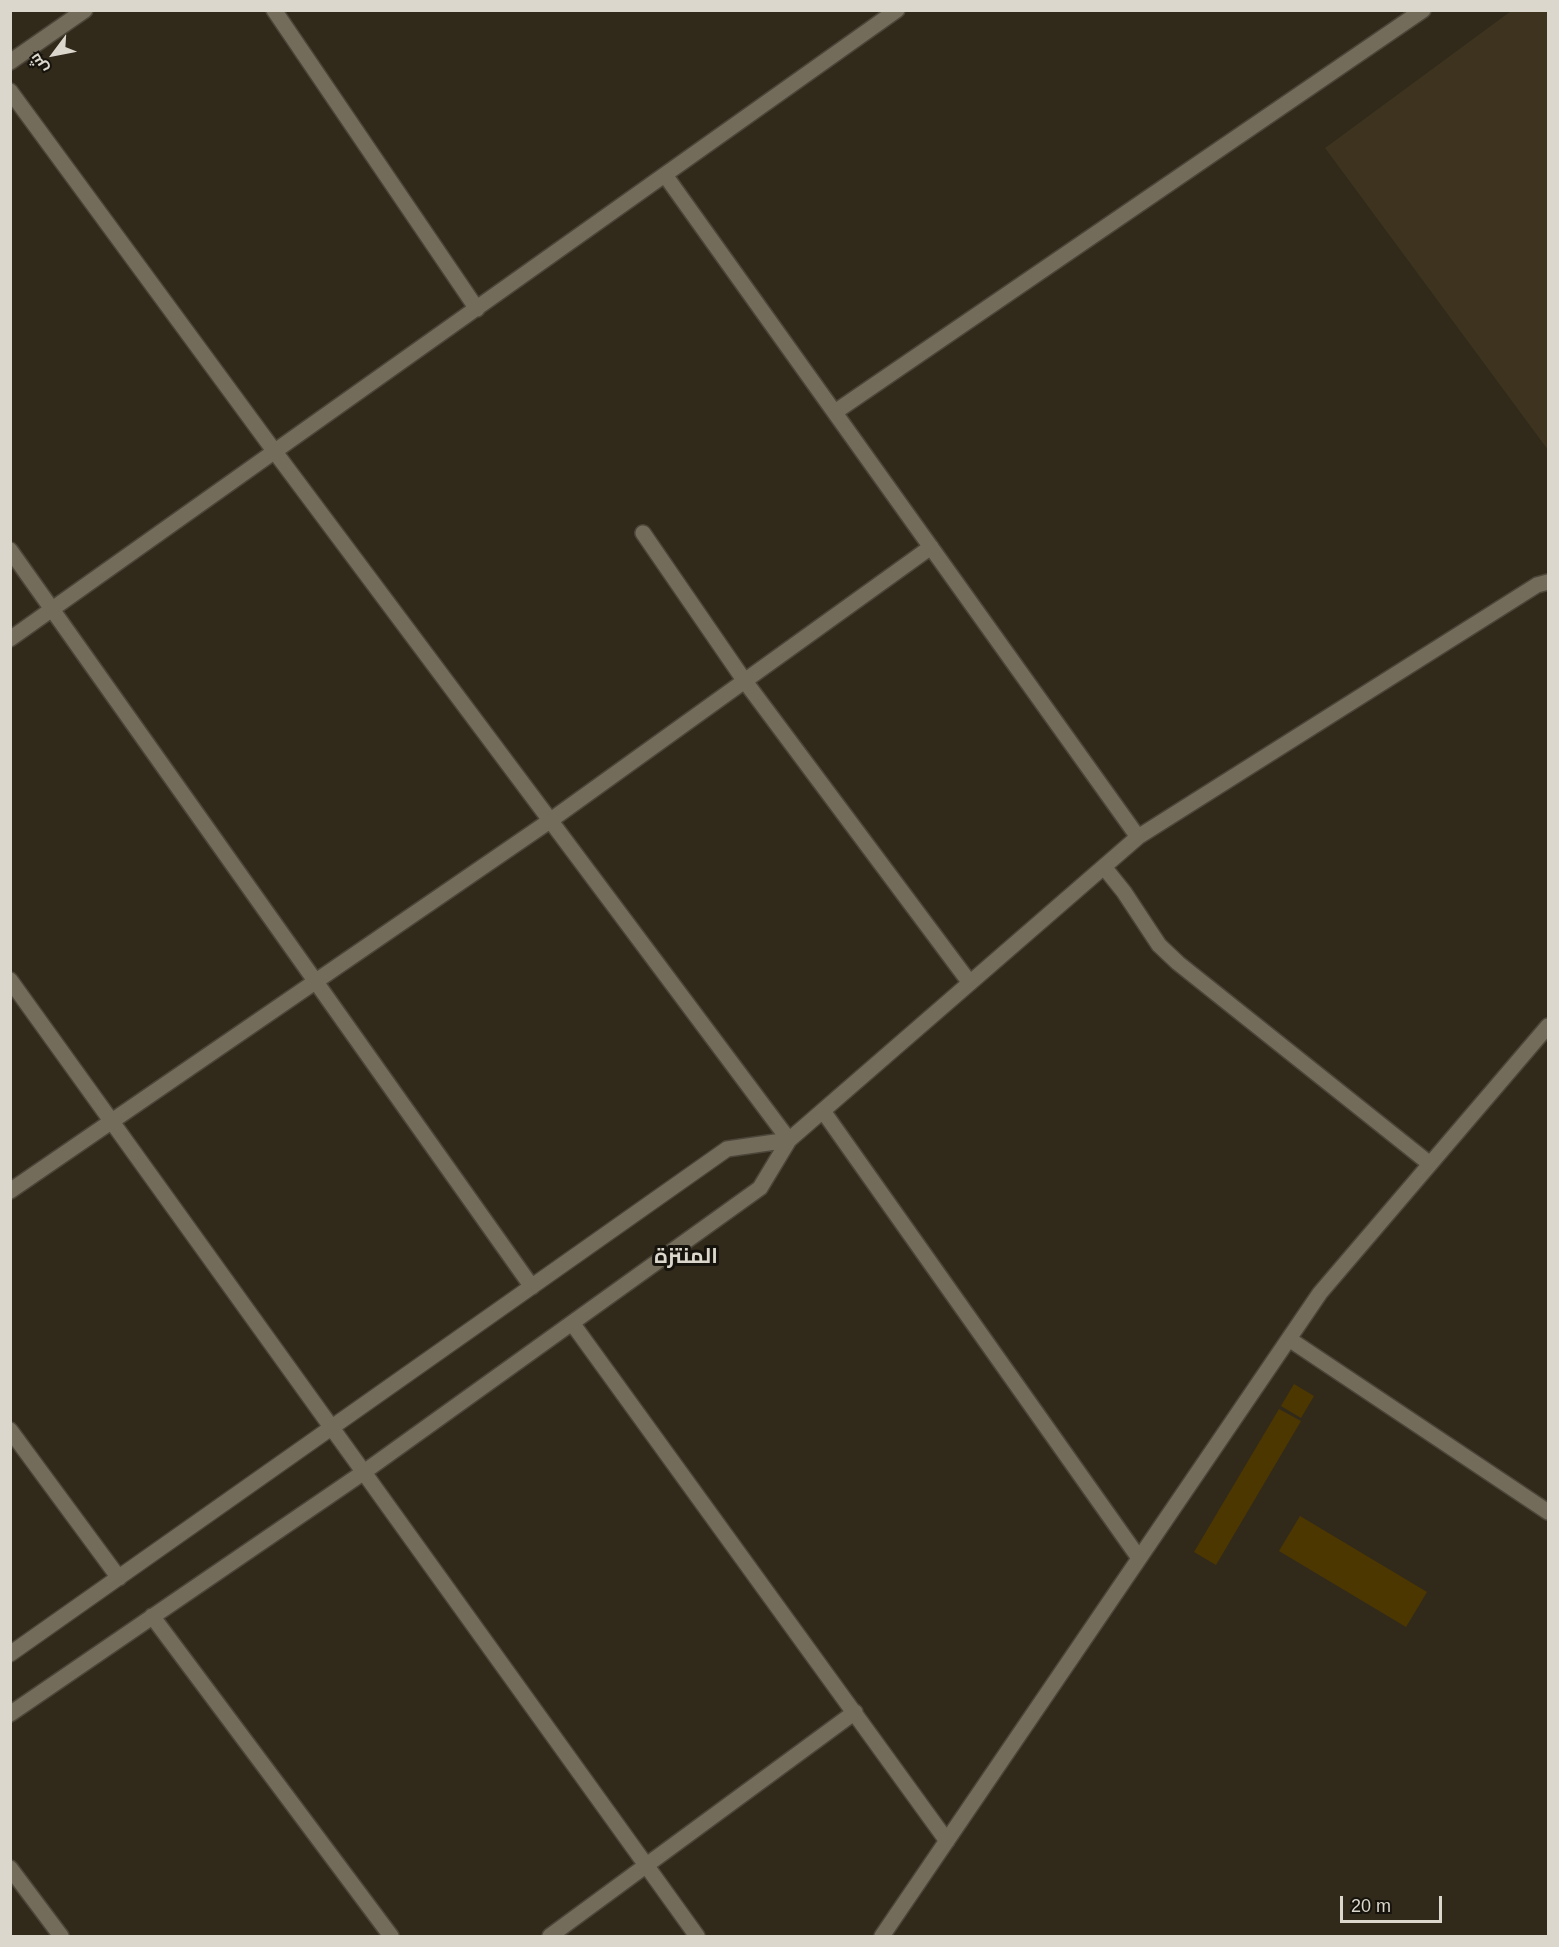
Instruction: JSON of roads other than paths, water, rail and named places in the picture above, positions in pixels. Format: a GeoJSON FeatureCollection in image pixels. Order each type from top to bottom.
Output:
{"type":"FeatureCollection","features":[{"type":"Feature","properties":{"kind":"street"},"geometry":{"type":"LineString","coordinates":[[10,62],[85,10]]}},
{"type":"Feature","properties":{"kind":"street"},"geometry":{"type":"LineString","coordinates":[[274,10],[477,309]]}},
{"type":"Feature","properties":{"kind":"street"},"geometry":{"type":"LineString","coordinates":[[10,639],[897,10]]}},
{"type":"Feature","properties":{"kind":"street"},"geometry":{"type":"LineString","coordinates":[[835,412],[1423,10]]}},
{"type":"Feature","properties":{"kind":"street"},"geometry":{"type":"LineString","coordinates":[[10,91],[275,452],[789,1140]]}},
{"type":"Feature","properties":{"kind":"street"},"geometry":{"type":"LineString","coordinates":[[665,175],[1138,837]]}},
{"type":"Feature","properties":{"kind":"street"},"geometry":{"type":"LineString","coordinates":[[643,533],[744,680],[970,983]]}},
{"type":"Feature","properties":{"kind":"street"},"geometry":{"type":"LineString","coordinates":[[10,1191],[551,820],[931,547]]}},
{"type":"Feature","properties":{"kind":"street"},"geometry":{"type":"LineString","coordinates":[[10,550],[532,1287]]}},
{"type":"Feature","properties":{"kind":"street"},"geometry":{"type":"LineString","coordinates":[[10,1714],[364,1473],[760,1188],[789,1140],[1138,837],[1537,585],[1548,582]]}},
{"type":"Feature","properties":{"kind":"street"},"geometry":{"type":"LineString","coordinates":[[1104,867],[1124,892],[1159,945],[1178,963],[1430,1164]]}},
{"type":"Feature","properties":{"kind":"street"},"geometry":{"type":"LineString","coordinates":[[10,980],[697,1936]]}},
{"type":"Feature","properties":{"kind":"street"},"geometry":{"type":"LineString","coordinates":[[882,1936],[1320,1293],[1548,1026]]}},
{"type":"Feature","properties":{"kind":"street"},"geometry":{"type":"LineString","coordinates":[[823,1111],[1139,1558]]}},
{"type":"Feature","properties":{"kind":"street"},"geometry":{"type":"LineString","coordinates":[[10,1654],[727,1149],[789,1140]]}},
{"type":"Feature","properties":{"kind":"street"},"geometry":{"type":"LineString","coordinates":[[572,1323],[947,1841]]}},
{"type":"Feature","properties":{"kind":"street"},"geometry":{"type":"LineString","coordinates":[[1288,1339],[1548,1512]]}},
{"type":"Feature","properties":{"kind":"street"},"geometry":{"type":"LineString","coordinates":[[10,1430],[119,1578]]}},
{"type":"Feature","properties":{"kind":"street"},"geometry":{"type":"LineString","coordinates":[[152,1616],[391,1936]]}},
{"type":"Feature","properties":{"kind":"street"},"geometry":{"type":"LineString","coordinates":[[549,1936],[855,1712]]}},
{"type":"Feature","properties":{"kind":"street"},"geometry":{"type":"LineString","coordinates":[[10,1868],[62,1936]]}},
{"type":"Feature","properties":{"kind":"district","name":"المنتزة"},"geometry":{"type":"Point","coordinates":[686,1257]}}]}
